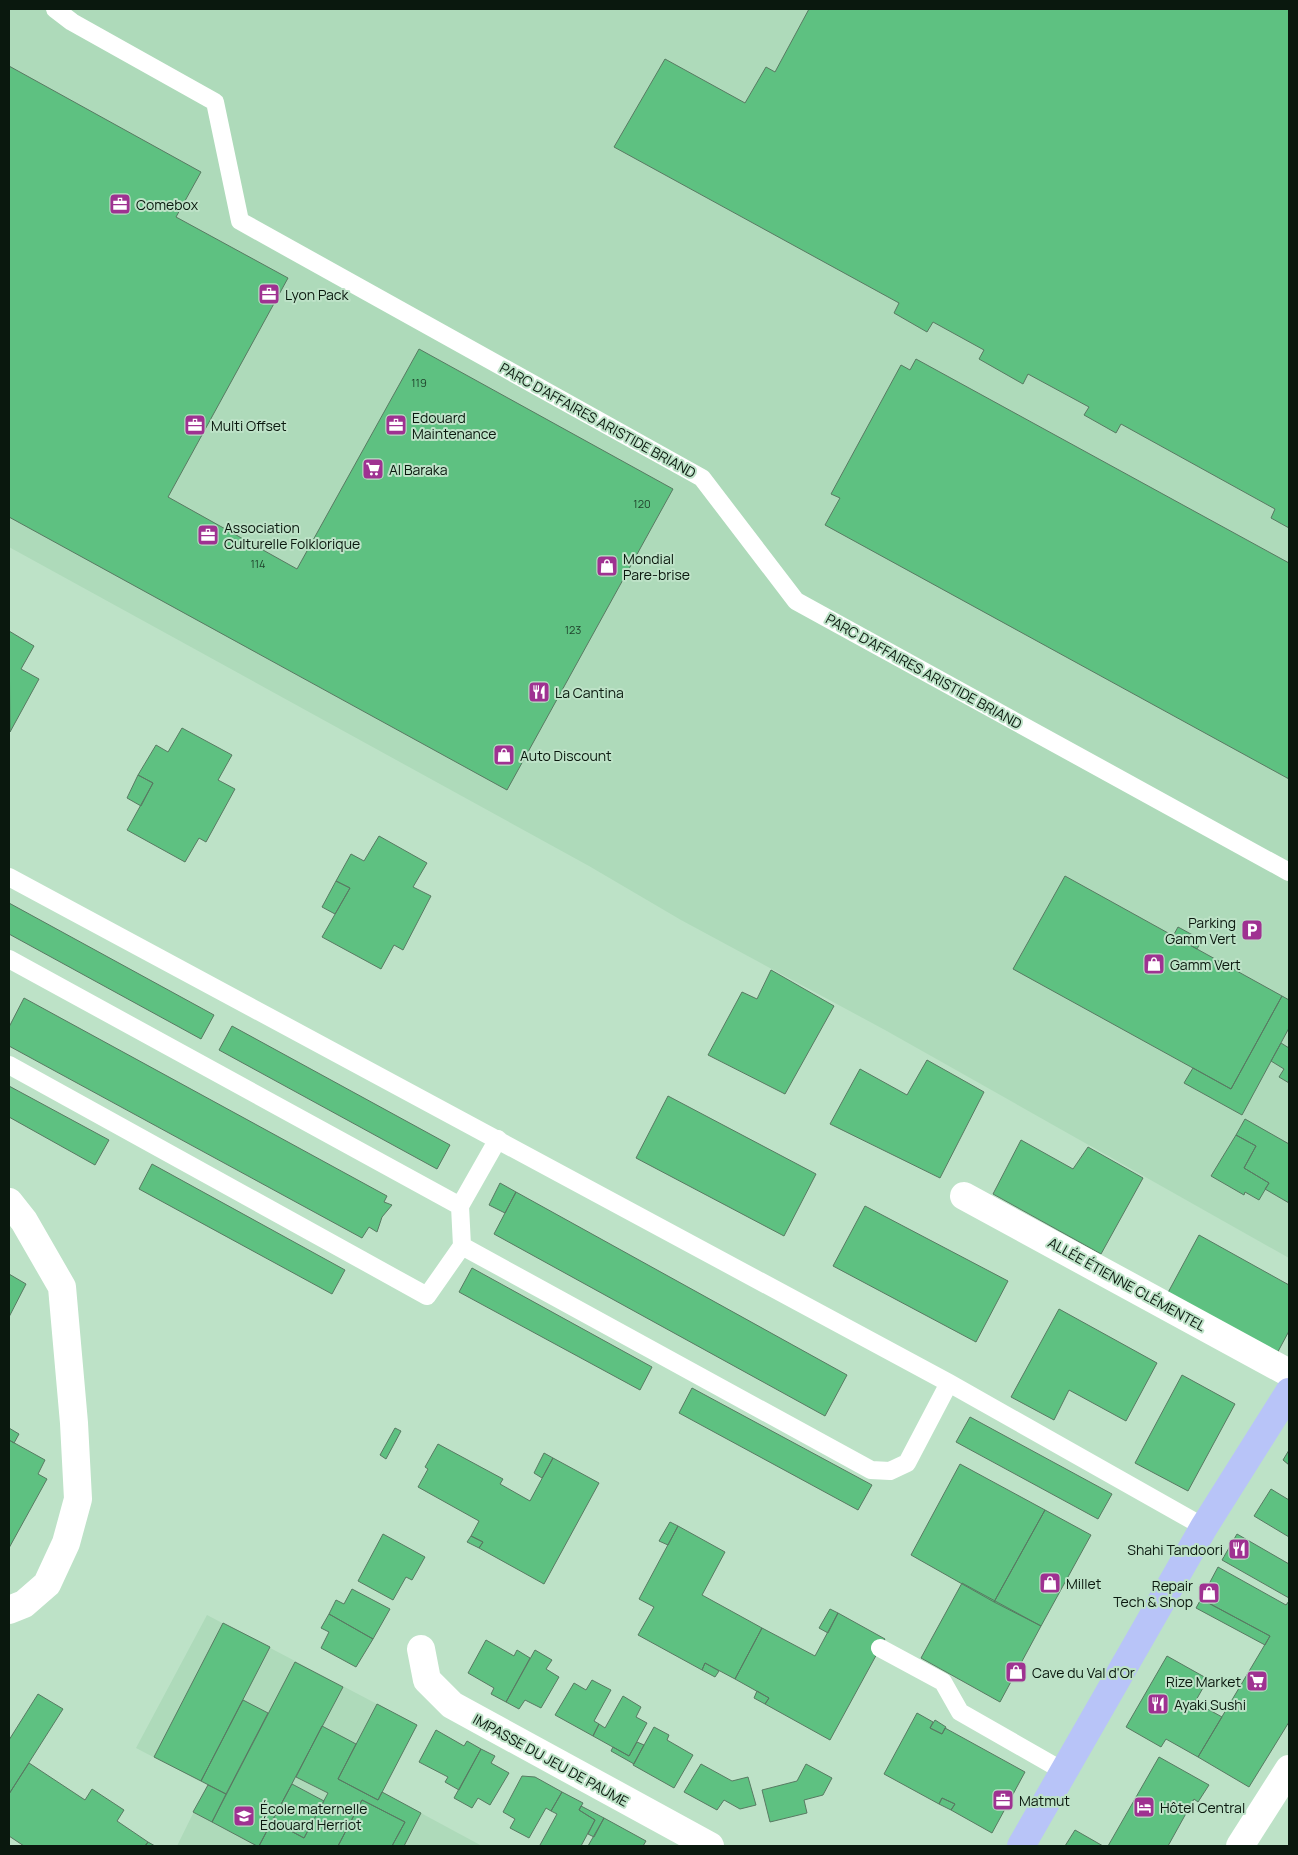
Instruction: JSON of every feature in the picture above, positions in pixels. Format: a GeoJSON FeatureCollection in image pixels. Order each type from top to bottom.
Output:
{"type":"FeatureCollection","features":[{"type":"Feature","properties":{"kind":"main road"},"geometry":{"type":"LineString","coordinates":[[1021,1846],[1204,1527],[1289,1392]]}},
{"type":"Feature","properties":{"kind":"street","name":"ALLÉE ÉTIENNE CLÉMENTEL"},"geometry":{"type":"LineString","coordinates":[[964,1196],[1289,1373]]}},
{"type":"Feature","properties":{"kind":"street"},"geometry":{"type":"LineString","coordinates":[[9,1202],[24,1221],[62,1288],[74,1423],[78,1499],[66,1543],[47,1584],[24,1604],[9,1610]]}},
{"type":"Feature","properties":{"kind":"street","name":"IMPASSE DU JEU DE PAUME"},"geometry":{"type":"LineString","coordinates":[[421,1649],[427,1680],[452,1705],[710,1846]]}},
{"type":"Feature","properties":{"kind":"street"},"geometry":{"type":"LineString","coordinates":[[1240,1846],[1289,1769]]}},
{"type":"Feature","properties":{"kind":"lane","name":"PARC D'AFFAIRES ARISTIDE BRIAND"},"geometry":{"type":"LineString","coordinates":[[55,9],[72,22],[215,102],[240,221],[702,478],[796,601],[1289,872]]}},
{"type":"Feature","properties":{"kind":"lane"},"geometry":{"type":"LineString","coordinates":[[9,877],[949,1383],[1204,1527]]}},
{"type":"Feature","properties":{"kind":"lane"},"geometry":{"type":"LineString","coordinates":[[9,959],[460,1206]]}},
{"type":"Feature","properties":{"kind":"lane"},"geometry":{"type":"LineString","coordinates":[[9,1065],[427,1296],[462,1246],[460,1206],[498,1139]]}},
{"type":"Feature","properties":{"kind":"lane"},"geometry":{"type":"LineString","coordinates":[[462,1246],[871,1470],[890,1471],[907,1463],[949,1383]]}},
{"type":"Feature","properties":{"kind":"lane"},"geometry":{"type":"LineString","coordinates":[[880,1648],[943,1682],[960,1712],[1064,1772]]}},
{"type":"Feature","properties":{"kind":"shaded area"},"geometry":{"type":"Polygon","coordinates":[[[9,9],[1289,9],[1289,1258],[885,1030],[681,920],[589,866],[9,547],[9,9]]]}},
{"type":"Feature","properties":{"kind":"shaded area"},"geometry":{"type":"Polygon","coordinates":[[[207,1615],[417,1725],[382,1792],[482,1846],[177,1846],[207,1785],[136,1748],[207,1615]]]}},
{"type":"Feature","properties":{"kind":"building"},"geometry":{"type":"Polygon","coordinates":[[[809,9],[1289,9],[1289,528],[1271,518],[1275,509],[1121,424],[1116,433],[1084,415],[1089,407],[1028,374],[1023,384],[979,359],[984,350],[933,322],[927,332],[894,313],[899,303],[614,147],[665,59],[745,103],[766,67],[775,72],[809,9]]]}},
{"type":"Feature","properties":{"kind":"building"},"geometry":{"type":"Polygon","coordinates":[[[9,66],[201,172],[176,217],[288,278],[168,497],[297,569],[419,349],[673,489],[507,790],[9,517],[9,66]]]}},
{"type":"Feature","properties":{"kind":"building"},"geometry":{"type":"Polygon","coordinates":[[[916,359],[1289,563],[1289,779],[825,525],[840,498],[831,494],[901,365],[910,370],[916,359]]]}},
{"type":"Feature","properties":{"kind":"building"},"geometry":{"type":"Polygon","coordinates":[[[9,631],[34,646],[21,669],[39,679],[10,732],[9,631]]]}},
{"type":"Feature","properties":{"kind":"building"},"geometry":{"type":"Polygon","coordinates":[[[182,728],[232,755],[218,780],[235,789],[206,842],[199,838],[185,862],[127,830],[153,783],[138,775],[156,745],[168,752],[182,728]]]}},
{"type":"Feature","properties":{"kind":"building"},"geometry":{"type":"Polygon","coordinates":[[[138,775],[153,783],[141,806],[127,798],[138,775]]]}},
{"type":"Feature","properties":{"kind":"building"},"geometry":{"type":"Polygon","coordinates":[[[379,836],[427,863],[413,887],[431,896],[403,950],[394,945],[381,969],[322,937],[350,888],[336,881],[351,854],[364,861],[379,836]]]}},
{"type":"Feature","properties":{"kind":"building"},"geometry":{"type":"Polygon","coordinates":[[[1065,876],[1282,996],[1231,1089],[1013,969],[1065,876]]]}},
{"type":"Feature","properties":{"kind":"building"},"geometry":{"type":"Polygon","coordinates":[[[336,881],[350,888],[335,914],[322,907],[336,881]]]}},
{"type":"Feature","properties":{"kind":"building"},"geometry":{"type":"Polygon","coordinates":[[[9,903],[214,1015],[201,1039],[9,934],[9,903]]]}},
{"type":"Feature","properties":{"kind":"building"},"geometry":{"type":"Polygon","coordinates":[[[1178,927],[1202,940],[1197,949],[1173,936],[1178,927]]]}},
{"type":"Feature","properties":{"kind":"building"},"geometry":{"type":"Polygon","coordinates":[[[771,970],[834,1006],[785,1094],[708,1055],[742,992],[757,999],[771,970]]]}},
{"type":"Feature","properties":{"kind":"building"},"geometry":{"type":"Polygon","coordinates":[[[1282,996],[1289,1000],[1289,1028],[1242,1115],[1184,1083],[1193,1068],[1231,1089],[1282,996]]]}},
{"type":"Feature","properties":{"kind":"building"},"geometry":{"type":"Polygon","coordinates":[[[24,998],[387,1196],[384,1202],[392,1205],[382,1217],[377,1232],[369,1227],[362,1238],[9,1046],[9,1027],[24,998]]]}},
{"type":"Feature","properties":{"kind":"building"},"geometry":{"type":"Polygon","coordinates":[[[232,1026],[450,1145],[437,1169],[219,1050],[232,1026]]]}},
{"type":"Feature","properties":{"kind":"building"},"geometry":{"type":"Polygon","coordinates":[[[1281,1043],[1289,1048],[1289,1083],[1279,1077],[1284,1069],[1271,1061],[1281,1043]]]}},
{"type":"Feature","properties":{"kind":"building"},"geometry":{"type":"Polygon","coordinates":[[[927,1060],[984,1092],[940,1178],[830,1124],[860,1069],[907,1095],[927,1060]]]}},
{"type":"Feature","properties":{"kind":"building"},"geometry":{"type":"Polygon","coordinates":[[[9,1086],[109,1140],[95,1165],[9,1117],[9,1086]]]}},
{"type":"Feature","properties":{"kind":"building"},"geometry":{"type":"Polygon","coordinates":[[[668,1096],[816,1174],[784,1236],[636,1158],[668,1096]]]}},
{"type":"Feature","properties":{"kind":"building"},"geometry":{"type":"Polygon","coordinates":[[[1245,1119],[1289,1144],[1289,1203],[1265,1189],[1269,1183],[1244,1168],[1256,1146],[1236,1135],[1245,1119]]]}},
{"type":"Feature","properties":{"kind":"building"},"geometry":{"type":"Polygon","coordinates":[[[1236,1135],[1256,1146],[1244,1168],[1269,1183],[1259,1200],[1245,1192],[1244,1195],[1211,1176],[1236,1135]]]}},
{"type":"Feature","properties":{"kind":"building"},"geometry":{"type":"Polygon","coordinates":[[[1021,1140],[1073,1169],[1088,1147],[1143,1178],[1101,1254],[993,1194],[1021,1140]]]}},
{"type":"Feature","properties":{"kind":"building"},"geometry":{"type":"Polygon","coordinates":[[[152,1164],[345,1270],[332,1294],[139,1189],[152,1164]]]}},
{"type":"Feature","properties":{"kind":"building"},"geometry":{"type":"Polygon","coordinates":[[[500,1183],[516,1192],[505,1213],[489,1205],[500,1183]]]}},
{"type":"Feature","properties":{"kind":"building"},"geometry":{"type":"Polygon","coordinates":[[[516,1192],[847,1375],[825,1416],[494,1234],[516,1192]]]}},
{"type":"Feature","properties":{"kind":"building"},"geometry":{"type":"Polygon","coordinates":[[[865,1206],[1008,1281],[976,1342],[833,1266],[865,1206]]]}},
{"type":"Feature","properties":{"kind":"building"},"geometry":{"type":"Polygon","coordinates":[[[1199,1235],[1289,1285],[1289,1331],[1274,1359],[1164,1300],[1199,1235]]]}},
{"type":"Feature","properties":{"kind":"building"},"geometry":{"type":"Polygon","coordinates":[[[472,1268],[652,1367],[640,1390],[459,1292],[472,1268]]]}},
{"type":"Feature","properties":{"kind":"building"},"geometry":{"type":"Polygon","coordinates":[[[9,1274],[26,1284],[9,1317],[9,1274]]]}},
{"type":"Feature","properties":{"kind":"building"},"geometry":{"type":"Polygon","coordinates":[[[1059,1309],[1157,1363],[1126,1421],[1069,1390],[1054,1420],[1011,1397],[1059,1309]]]}},
{"type":"Feature","properties":{"kind":"building"},"geometry":{"type":"Polygon","coordinates":[[[1182,1375],[1235,1404],[1188,1491],[1135,1463],[1182,1375]]]}},
{"type":"Feature","properties":{"kind":"building"},"geometry":{"type":"Polygon","coordinates":[[[692,1388],[872,1485],[858,1510],[679,1413],[692,1388]]]}},
{"type":"Feature","properties":{"kind":"building"},"geometry":{"type":"Polygon","coordinates":[[[970,1417],[1112,1494],[1098,1519],[956,1442],[970,1417]]]}},
{"type":"Feature","properties":{"kind":"building"},"geometry":{"type":"Polygon","coordinates":[[[9,1428],[19,1434],[14,1443],[9,1440],[9,1428]]]}},
{"type":"Feature","properties":{"kind":"building"},"geometry":{"type":"Polygon","coordinates":[[[395,1428],[401,1431],[386,1459],[380,1455],[395,1428]]]}},
{"type":"Feature","properties":{"kind":"building"},"geometry":{"type":"Polygon","coordinates":[[[9,1440],[45,1460],[38,1474],[47,1479],[9,1548],[9,1440]]]}},
{"type":"Feature","properties":{"kind":"building"},"geometry":{"type":"Polygon","coordinates":[[[438,1444],[503,1479],[500,1484],[530,1501],[553,1458],[599,1483],[544,1584],[479,1548],[483,1542],[471,1536],[479,1521],[418,1487],[428,1469],[425,1467],[438,1444]]]}},
{"type":"Feature","properties":{"kind":"building"},"geometry":{"type":"Polygon","coordinates":[[[1289,1450],[1289,1465],[1283,1460],[1289,1450]]]}},
{"type":"Feature","properties":{"kind":"building"},"geometry":{"type":"Polygon","coordinates":[[[544,1453],[553,1458],[542,1478],[534,1473],[544,1453]]]}},
{"type":"Feature","properties":{"kind":"building"},"geometry":{"type":"Polygon","coordinates":[[[960,1464],[1045,1510],[994,1602],[911,1555],[960,1464]]]}},
{"type":"Feature","properties":{"kind":"building"},"geometry":{"type":"Polygon","coordinates":[[[1271,1489],[1289,1500],[1289,1537],[1254,1516],[1271,1489]]]}},
{"type":"Feature","properties":{"kind":"building"},"geometry":{"type":"Polygon","coordinates":[[[1045,1510],[1091,1535],[1041,1626],[994,1602],[1045,1510]]]}},
{"type":"Feature","properties":{"kind":"building"},"geometry":{"type":"Polygon","coordinates":[[[670,1522],[678,1526],[668,1545],[659,1541],[670,1522]]]}},
{"type":"Feature","properties":{"kind":"building"},"geometry":{"type":"Polygon","coordinates":[[[678,1526],[725,1552],[702,1595],[762,1628],[735,1679],[705,1663],[702,1670],[638,1635],[654,1607],[639,1599],[678,1526]]]}},
{"type":"Feature","properties":{"kind":"building"},"geometry":{"type":"Polygon","coordinates":[[[383,1534],[425,1557],[412,1580],[406,1577],[393,1600],[358,1581],[383,1534]]]}},
{"type":"Feature","properties":{"kind":"building"},"geometry":{"type":"Polygon","coordinates":[[[1237,1534],[1289,1564],[1289,1598],[1222,1560],[1237,1534]]]}},
{"type":"Feature","properties":{"kind":"building"},"geometry":{"type":"Polygon","coordinates":[[[471,1536],[483,1542],[479,1548],[467,1542],[471,1536]]]}},
{"type":"Feature","properties":{"kind":"building"},"geometry":{"type":"Polygon","coordinates":[[[1218,1567],[1286,1605],[1289,1601],[1289,1722],[1249,1787],[1198,1757],[1270,1636],[1201,1599],[1218,1567]]]}},
{"type":"Feature","properties":{"kind":"building"},"geometry":{"type":"Polygon","coordinates":[[[962,1583],[1041,1626],[1000,1702],[921,1658],[962,1583]]]}},
{"type":"Feature","properties":{"kind":"building"},"geometry":{"type":"Polygon","coordinates":[[[352,1589],[390,1609],[373,1639],[329,1614],[336,1600],[344,1604],[352,1589]]]}},
{"type":"Feature","properties":{"kind":"building"},"geometry":{"type":"Polygon","coordinates":[[[1201,1599],[1270,1636],[1265,1645],[1196,1608],[1201,1599]]]}},
{"type":"Feature","properties":{"kind":"building"},"geometry":{"type":"Polygon","coordinates":[[[830,1609],[838,1613],[828,1633],[819,1628],[830,1609]]]}},
{"type":"Feature","properties":{"kind":"building"},"geometry":{"type":"Polygon","coordinates":[[[838,1613],[885,1639],[830,1740],[765,1704],[769,1698],[735,1679],[762,1628],[815,1656],[838,1613]]]}},
{"type":"Feature","properties":{"kind":"building"},"geometry":{"type":"Polygon","coordinates":[[[329,1614],[373,1639],[356,1667],[321,1648],[329,1632],[321,1628],[329,1614]]]}},
{"type":"Feature","properties":{"kind":"building"},"geometry":{"type":"Polygon","coordinates":[[[223,1623],[270,1647],[201,1781],[154,1757],[223,1623]]]}},
{"type":"Feature","properties":{"kind":"building"},"geometry":{"type":"Polygon","coordinates":[[[486,1640],[514,1656],[517,1650],[530,1658],[506,1702],[491,1694],[494,1688],[468,1673],[486,1640]]]}},
{"type":"Feature","properties":{"kind":"building"},"geometry":{"type":"Polygon","coordinates":[[[535,1650],[552,1660],[546,1669],[559,1677],[541,1708],[525,1700],[519,1709],[506,1702],[535,1650]]]}},
{"type":"Feature","properties":{"kind":"building"},"geometry":{"type":"Polygon","coordinates":[[[1167,1656],[1208,1679],[1195,1702],[1222,1717],[1198,1757],[1166,1739],[1161,1747],[1126,1727],[1167,1656]]]}},
{"type":"Feature","properties":{"kind":"building"},"geometry":{"type":"Polygon","coordinates":[[[295,1662],[343,1687],[259,1846],[257,1846],[212,1822],[295,1662]]]}},
{"type":"Feature","properties":{"kind":"building"},"geometry":{"type":"Polygon","coordinates":[[[705,1663],[719,1671],[715,1677],[702,1670],[705,1663]]]}},
{"type":"Feature","properties":{"kind":"building"},"geometry":{"type":"Polygon","coordinates":[[[592,1680],[611,1690],[594,1721],[599,1724],[593,1736],[555,1715],[574,1683],[586,1690],[592,1680]]]}},
{"type":"Feature","properties":{"kind":"building"},"geometry":{"type":"Polygon","coordinates":[[[757,1691],[769,1698],[765,1704],[754,1698],[757,1691]]]}},
{"type":"Feature","properties":{"kind":"building"},"geometry":{"type":"Polygon","coordinates":[[[38,1694],[63,1709],[9,1794],[9,1740],[38,1694]]]}},
{"type":"Feature","properties":{"kind":"building"},"geometry":{"type":"Polygon","coordinates":[[[623,1696],[641,1707],[636,1717],[647,1723],[629,1756],[593,1736],[599,1724],[605,1728],[623,1696]]]}},
{"type":"Feature","properties":{"kind":"building"},"geometry":{"type":"Polygon","coordinates":[[[243,1700],[268,1713],[226,1794],[201,1781],[243,1700]]]}},
{"type":"Feature","properties":{"kind":"building"},"geometry":{"type":"Polygon","coordinates":[[[377,1704],[417,1725],[378,1800],[338,1779],[377,1704]]]}},
{"type":"Feature","properties":{"kind":"building"},"geometry":{"type":"Polygon","coordinates":[[[917,1713],[933,1722],[930,1728],[942,1734],[945,1728],[1025,1772],[992,1833],[951,1810],[955,1804],[942,1798],[939,1804],[884,1774],[917,1713]]]}},
{"type":"Feature","properties":{"kind":"building"},"geometry":{"type":"Polygon","coordinates":[[[935,1720],[946,1727],[942,1734],[930,1728],[935,1720]]]}},
{"type":"Feature","properties":{"kind":"building"},"geometry":{"type":"Polygon","coordinates":[[[322,1726],[356,1744],[338,1779],[378,1800],[382,1792],[421,1813],[404,1846],[392,1846],[405,1822],[362,1800],[338,1846],[259,1846],[272,1821],[304,1838],[328,1793],[296,1777],[322,1726]]]}},
{"type":"Feature","properties":{"kind":"building"},"geometry":{"type":"Polygon","coordinates":[[[654,1727],[669,1735],[667,1740],[693,1755],[674,1788],[633,1765],[654,1727]]]}},
{"type":"Feature","properties":{"kind":"building"},"geometry":{"type":"Polygon","coordinates":[[[436,1730],[464,1746],[467,1741],[481,1749],[459,1790],[445,1782],[448,1777],[419,1762],[436,1730]]]}},
{"type":"Feature","properties":{"kind":"building"},"geometry":{"type":"Polygon","coordinates":[[[637,1742],[644,1745],[634,1764],[611,1751],[613,1747],[629,1756],[637,1742]]]}},
{"type":"Feature","properties":{"kind":"building"},"geometry":{"type":"Polygon","coordinates":[[[481,1749],[495,1756],[491,1763],[509,1773],[490,1805],[478,1798],[472,1808],[454,1798],[481,1749]]]}},
{"type":"Feature","properties":{"kind":"building"},"geometry":{"type":"Polygon","coordinates":[[[1159,1757],[1209,1785],[1198,1802],[1194,1799],[1168,1846],[1108,1846],[1159,1757]]]}},
{"type":"Feature","properties":{"kind":"building"},"geometry":{"type":"Polygon","coordinates":[[[29,1763],[85,1800],[92,1789],[124,1810],[117,1821],[148,1842],[145,1846],[24,1846],[9,1836],[9,1794],[29,1763]]]}},
{"type":"Feature","properties":{"kind":"building"},"geometry":{"type":"Polygon","coordinates":[[[701,1764],[732,1781],[748,1777],[756,1805],[740,1809],[724,1800],[717,1810],[684,1792],[701,1764]]]}},
{"type":"Feature","properties":{"kind":"building"},"geometry":{"type":"Polygon","coordinates":[[[806,1764],[832,1778],[823,1795],[804,1800],[807,1813],[770,1822],[762,1790],[797,1781],[806,1764]]]}},
{"type":"Feature","properties":{"kind":"building"},"geometry":{"type":"Polygon","coordinates":[[[522,1776],[535,1777],[562,1792],[551,1811],[546,1808],[529,1838],[510,1828],[515,1819],[503,1812],[522,1776]]]}},
{"type":"Feature","properties":{"kind":"building"},"geometry":{"type":"Polygon","coordinates":[[[292,1784],[324,1801],[304,1838],[272,1821],[292,1784]]]}},
{"type":"Feature","properties":{"kind":"building"},"geometry":{"type":"Polygon","coordinates":[[[208,1785],[226,1794],[212,1822],[193,1812],[208,1785]]]}},
{"type":"Feature","properties":{"kind":"building"},"geometry":{"type":"Polygon","coordinates":[[[562,1792],[583,1803],[579,1810],[595,1820],[581,1846],[542,1846],[540,1845],[557,1814],[551,1811],[562,1792]]]}},
{"type":"Feature","properties":{"kind":"building"},"geometry":{"type":"Polygon","coordinates":[[[942,1798],[955,1804],[951,1810],[939,1804],[942,1798]]]}},
{"type":"Feature","properties":{"kind":"building"},"geometry":{"type":"Polygon","coordinates":[[[362,1800],[405,1822],[392,1846],[338,1846],[362,1800]]]}},
{"type":"Feature","properties":{"kind":"building"},"geometry":{"type":"Polygon","coordinates":[[[581,1806],[604,1818],[594,1837],[588,1834],[595,1820],[579,1810],[581,1806]]]}},
{"type":"Feature","properties":{"kind":"building"},"geometry":{"type":"Polygon","coordinates":[[[604,1818],[646,1841],[643,1846],[588,1846],[604,1818]]]}},
{"type":"Feature","properties":{"kind":"building"},"geometry":{"type":"Polygon","coordinates":[[[1075,1830],[1103,1846],[1065,1846],[1075,1830]]]}},
{"type":"Feature","properties":{"kind":"building"},"geometry":{"type":"Polygon","coordinates":[[[148,1842],[155,1846],[145,1846],[148,1842]]]}},
{"type":"Feature","properties":{"kind":"place","name":"Comebox"},"geometry":{"type":"Point","coordinates":[120,204]}},
{"type":"Feature","properties":{"kind":"place","name":"Lyon Pack"},"geometry":{"type":"Point","coordinates":[269,294]}},
{"type":"Feature","properties":{"kind":"place","name":"Multi Offset"},"geometry":{"type":"Point","coordinates":[195,425]}},
{"type":"Feature","properties":{"kind":"place","name":"Edouard Maintenance"},"geometry":{"type":"Point","coordinates":[396,425]}},
{"type":"Feature","properties":{"kind":"place","name":"Al Baraka"},"geometry":{"type":"Point","coordinates":[373,469]}},
{"type":"Feature","properties":{"kind":"place","name":"Association Culturelle Folklorique"},"geometry":{"type":"Point","coordinates":[208,535]}},
{"type":"Feature","properties":{"kind":"place","name":"Mondial Pare-brise"},"geometry":{"type":"Point","coordinates":[607,566]}},
{"type":"Feature","properties":{"kind":"place","name":"La Cantina"},"geometry":{"type":"Point","coordinates":[539,692]}},
{"type":"Feature","properties":{"kind":"place","name":"Auto Discount"},"geometry":{"type":"Point","coordinates":[504,755]}},
{"type":"Feature","properties":{"kind":"place","name":"Parking Gamm Vert"},"geometry":{"type":"Point","coordinates":[1252,930]}},
{"type":"Feature","properties":{"kind":"place","name":"Gamm Vert"},"geometry":{"type":"Point","coordinates":[1154,964]}},
{"type":"Feature","properties":{"kind":"place","name":"Shahi Tandoori"},"geometry":{"type":"Point","coordinates":[1239,1549]}},
{"type":"Feature","properties":{"kind":"place","name":"Millet"},"geometry":{"type":"Point","coordinates":[1050,1583]}},
{"type":"Feature","properties":{"kind":"place","name":"Repair Tech & Shop"},"geometry":{"type":"Point","coordinates":[1209,1593]}},
{"type":"Feature","properties":{"kind":"place","name":"Cave du Val d'Or"},"geometry":{"type":"Point","coordinates":[1016,1672]}},
{"type":"Feature","properties":{"kind":"place","name":"Rize Market"},"geometry":{"type":"Point","coordinates":[1257,1681]}},
{"type":"Feature","properties":{"kind":"place","name":"Ayaki Sushi"},"geometry":{"type":"Point","coordinates":[1158,1704]}},
{"type":"Feature","properties":{"kind":"place","name":"Matmut"},"geometry":{"type":"Point","coordinates":[1003,1800]}},
{"type":"Feature","properties":{"kind":"place","name":"Hôtel Central"},"geometry":{"type":"Point","coordinates":[1144,1807]}},
{"type":"Feature","properties":{"kind":"place","name":"École maternelle Édouard Herriot"},"geometry":{"type":"Point","coordinates":[244,1816]}}]}
